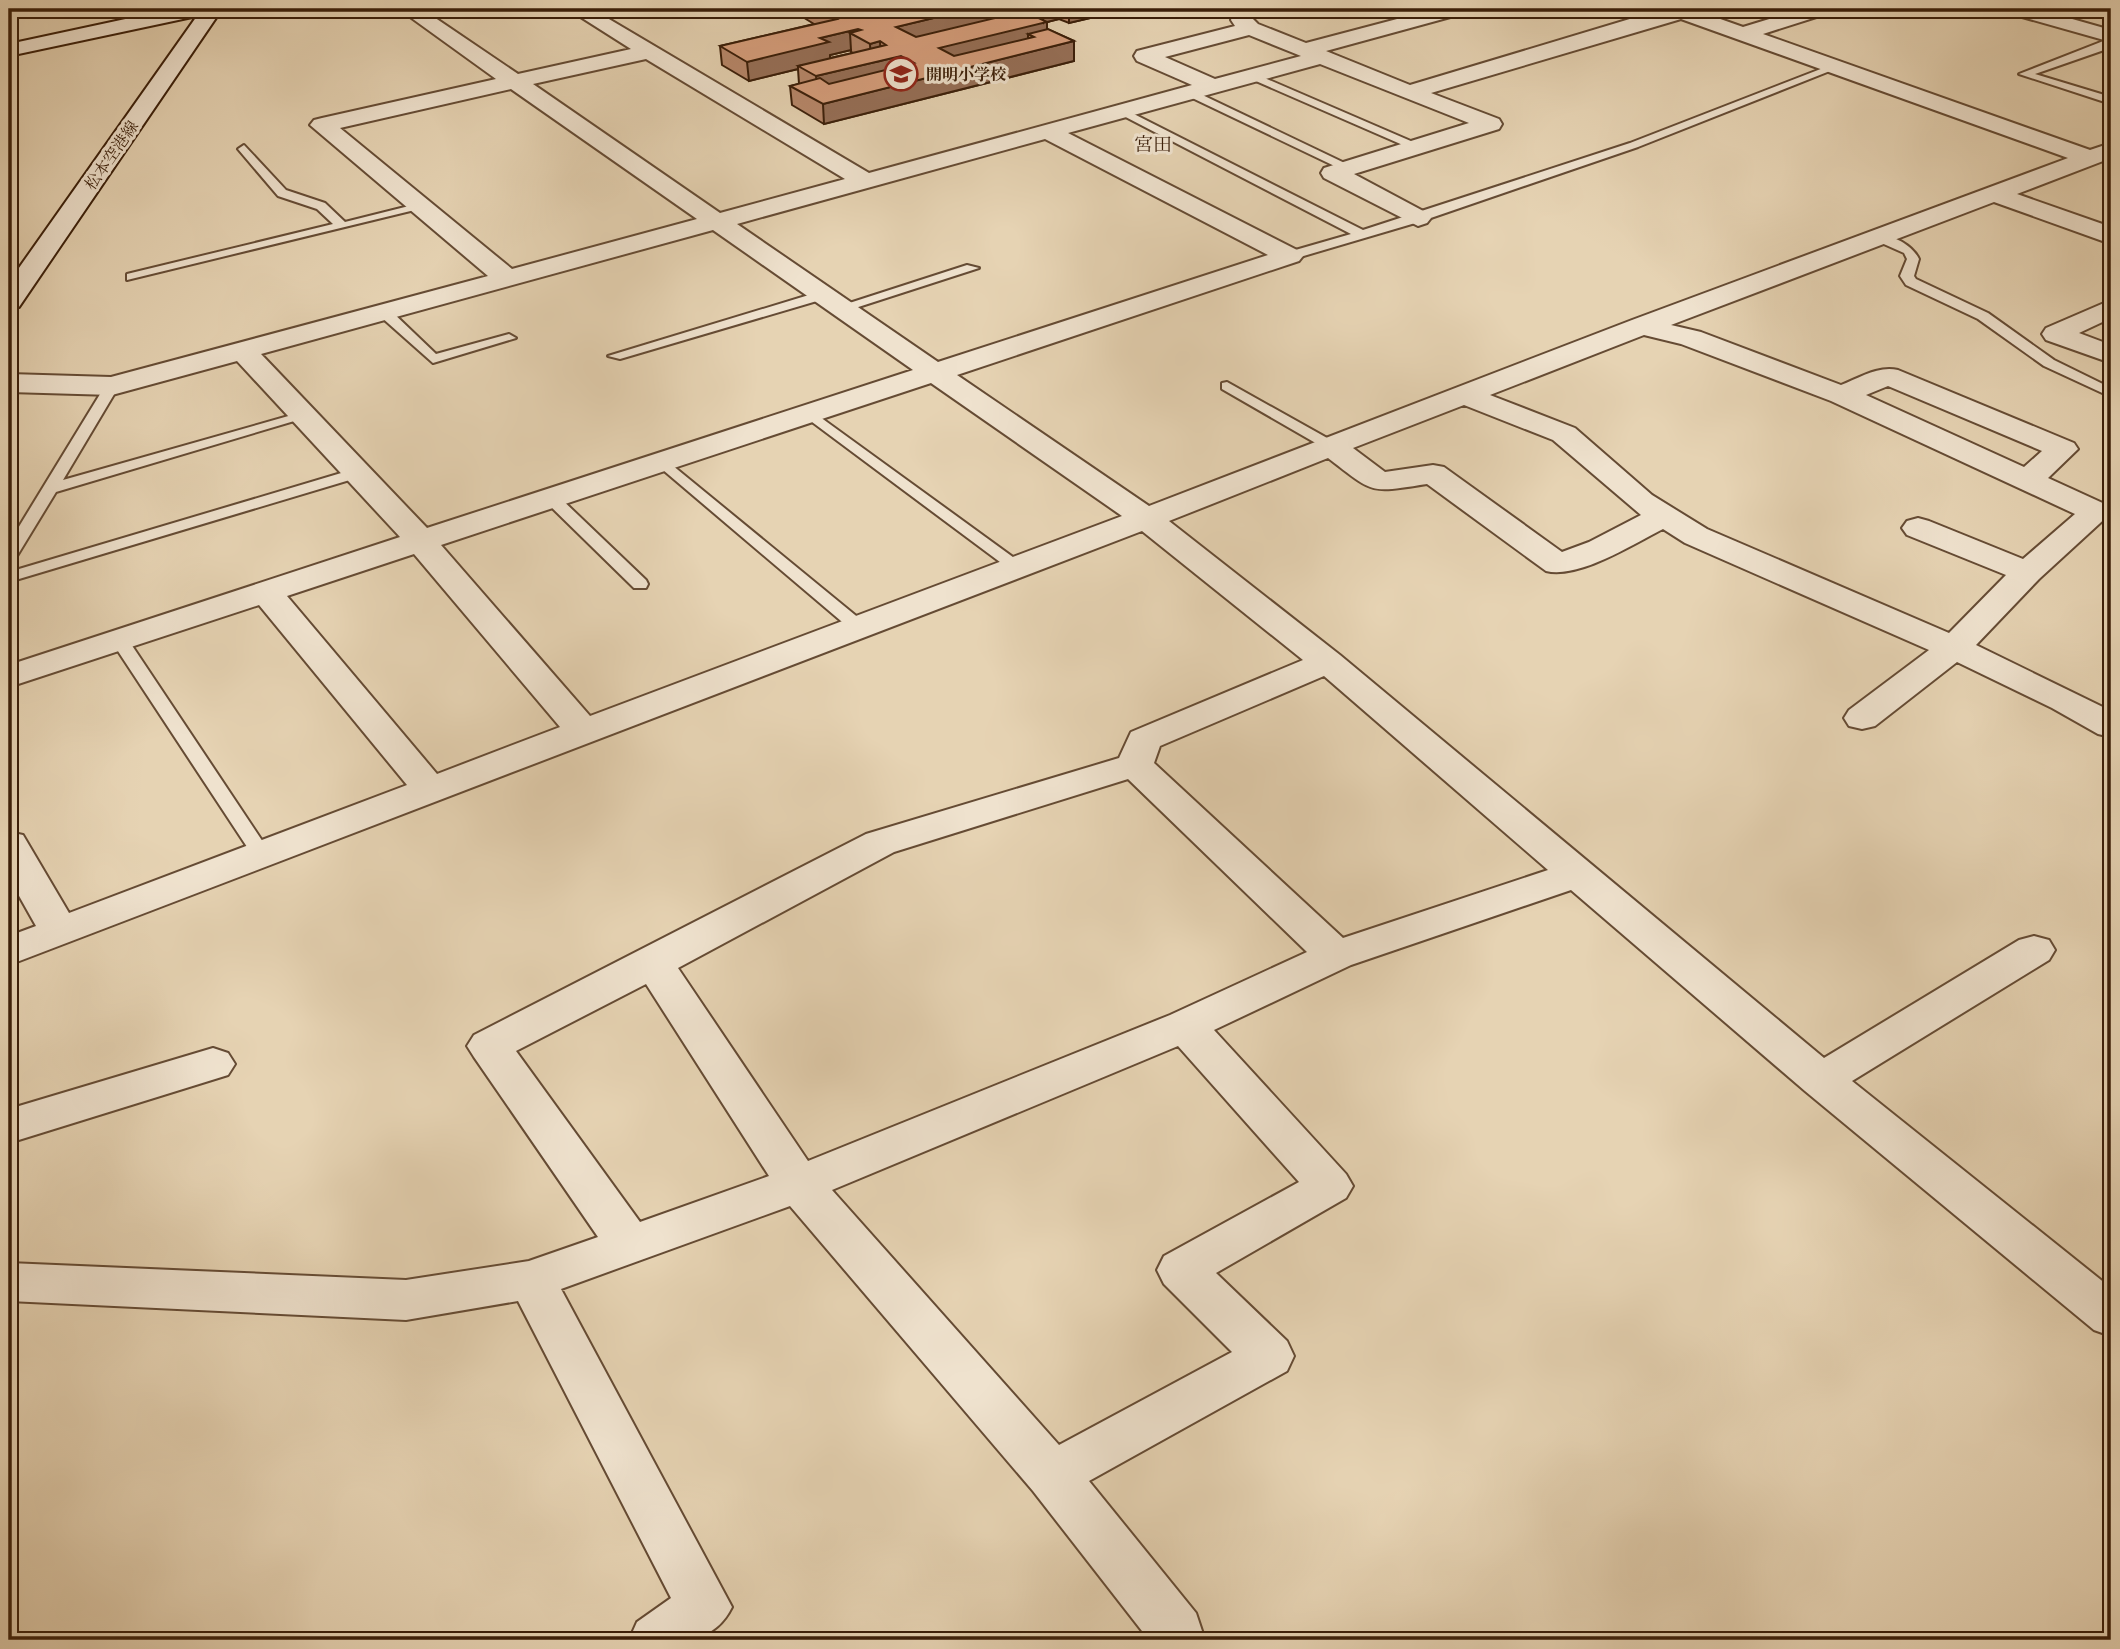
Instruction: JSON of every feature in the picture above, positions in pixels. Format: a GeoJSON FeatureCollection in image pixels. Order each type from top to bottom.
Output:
{"type":"FeatureCollection","features":[{"type":"Feature","properties":{"kind":"street"},"geometry":{"type":"LineString","coordinates":[[9,50],[199,9]]}},
{"type":"Feature","properties":{"kind":"street","name":"松本空港線"},"geometry":{"type":"LineString","coordinates":[[13,288],[212,9]]}},
{"type":"Feature","properties":{"kind":"street"},"geometry":{"type":"LineString","coordinates":[[409,9],[511,82],[722,222],[832,302],[1144,517],[1328,662],[1821,1080],[2111,1316]]}},
{"type":"Feature","properties":{"kind":"street"},"geometry":{"type":"LineString","coordinates":[[578,9],[867,182]]}},
{"type":"Feature","properties":{"kind":"street"},"geometry":{"type":"LineString","coordinates":[[9,383],[112,386],[244,352],[1253,76],[1313,54],[1458,9]]}},
{"type":"Feature","properties":{"kind":"street"},"geometry":{"type":"LineString","coordinates":[[1742,34],[1822,9]]}},
{"type":"Feature","properties":{"kind":"street"},"geometry":{"type":"LineString","coordinates":[[2015,9],[2111,38]]}},
{"type":"Feature","properties":{"kind":"street"},"geometry":{"type":"LineString","coordinates":[[1409,92],[1677,10],[1835,67],[2101,154]]}},
{"type":"Feature","properties":{"kind":"street"},"geometry":{"type":"LineString","coordinates":[[1214,87],[1145,55],[1251,18],[1313,54],[1491,124],[1333,173],[1418,218]]}},
{"type":"Feature","properties":{"kind":"street"},"geometry":{"type":"LineString","coordinates":[[508,279],[322,124],[648,52]]}},
{"type":"Feature","properties":{"kind":"street"},"geometry":{"type":"LineString","coordinates":[[1048,132],[1290,256]]}},
{"type":"Feature","properties":{"kind":"street"},"geometry":{"type":"LineString","coordinates":[[9,951],[1018,568],[1642,326],[2101,154]]}},
{"type":"Feature","properties":{"kind":"street"},"geometry":{"type":"LineString","coordinates":[[1997,195],[2111,236]]}},
{"type":"Feature","properties":{"kind":"street"},"geometry":{"type":"LineString","coordinates":[[9,676],[1290,256]]}},
{"type":"Feature","properties":{"kind":"street"},"geometry":{"type":"LineString","coordinates":[[2111,308],[2056,334],[2111,355]]}},
{"type":"Feature","properties":{"kind":"street"},"geometry":{"type":"LineString","coordinates":[[1642,326],[1692,338],[1841,395],[2096,512],[2028,572],[1954,648],[1862,718]]}},
{"type":"Feature","properties":{"kind":"street"},"geometry":{"type":"LineString","coordinates":[[244,352],[421,540],[583,731]]}},
{"type":"Feature","properties":{"kind":"street"},"geometry":{"type":"LineString","coordinates":[[1841,395],[1888,376],[2063,449],[2028,480]]}},
{"type":"Feature","properties":{"kind":"street"},"geometry":{"type":"LineString","coordinates":[[1466,396],[1564,433],[1662,517],[1696,536],[1954,648],[2064,700],[2111,726]]}},
{"type":"Feature","properties":{"kind":"street"},"geometry":{"type":"LineString","coordinates":[[1331,446],[1379,482],[1433,474],[1558,564],[1600,549],[1662,517]]}},
{"type":"Feature","properties":{"kind":"street"},"geometry":{"type":"LineString","coordinates":[[1918,528],[2028,572]]}},
{"type":"Feature","properties":{"kind":"street"},"geometry":{"type":"LineString","coordinates":[[265,591],[430,789]]}},
{"type":"Feature","properties":{"kind":"street"},"geometry":{"type":"LineString","coordinates":[[1135,765],[1144,740],[1328,662]]}},
{"type":"Feature","properties":{"kind":"street"},"geometry":{"type":"LineString","coordinates":[[1135,765],[1336,955]]}},
{"type":"Feature","properties":{"kind":"street"},"geometry":{"type":"LineString","coordinates":[[630,1245],[489,1046],[880,843],[1135,765]]}},
{"type":"Feature","properties":{"kind":"street"},"geometry":{"type":"LineString","coordinates":[[9,844],[60,931]]}},
{"type":"Feature","properties":{"kind":"street"},"geometry":{"type":"LineString","coordinates":[[10,1280],[405,1300],[531,1280],[799,1184],[1185,1026],[1336,955],[1580,873]]}},
{"type":"Feature","properties":{"kind":"street"},"geometry":{"type":"LineString","coordinates":[[1821,1080],[2034,950]]}},
{"type":"Feature","properties":{"kind":"street"},"geometry":{"type":"LineString","coordinates":[[653,962],[799,1184],[1052,1475],[1176,1631],[1177,1640]]}},
{"type":"Feature","properties":{"kind":"street"},"geometry":{"type":"LineString","coordinates":[[1052,1475],[1269,1356],[1181,1269],[1330,1186],[1185,1026]]}},
{"type":"Feature","properties":{"kind":"street"},"geometry":{"type":"LineString","coordinates":[[9,1126],[213,1064]]}},
{"type":"Feature","properties":{"kind":"street"},"geometry":{"type":"LineString","coordinates":[[531,1280],[704,1606],[657,1640]]}},
{"type":"Feature","properties":{"kind":"lane"},"geometry":{"type":"LineString","coordinates":[[2111,38],[2100,48],[2024,74],[2111,101]]}},
{"type":"Feature","properties":{"kind":"lane"},"geometry":{"type":"LineString","coordinates":[[1290,256],[1418,218],[1634,145],[1835,67]]}},
{"type":"Feature","properties":{"kind":"lane"},"geometry":{"type":"LineString","coordinates":[[1253,76],[1416,147]]}},
{"type":"Feature","properties":{"kind":"lane"},"geometry":{"type":"LineString","coordinates":[[1190,93],[1349,168]]}},
{"type":"Feature","properties":{"kind":"lane"},"geometry":{"type":"LineString","coordinates":[[1122,112],[1363,234]]}},
{"type":"Feature","properties":{"kind":"lane"},"geometry":{"type":"LineString","coordinates":[[244,149],[282,193],[321,206],[342,226]]}},
{"type":"Feature","properties":{"kind":"lane"},"geometry":{"type":"LineString","coordinates":[[132,276],[421,206]]}},
{"type":"Feature","properties":{"kind":"lane"},"geometry":{"type":"LineString","coordinates":[[1882,238],[1909,251],[1913,259],[1908,276],[1911,282],[1983,316],[2058,368],[2111,393]]}},
{"type":"Feature","properties":{"kind":"lane"},"geometry":{"type":"LineString","coordinates":[[615,356],[972,268]]}},
{"type":"Feature","properties":{"kind":"lane"},"geometry":{"type":"LineString","coordinates":[[385,313],[433,359],[509,338]]}},
{"type":"Feature","properties":{"kind":"lane"},"geometry":{"type":"LineString","coordinates":[[9,556],[112,386]]}},
{"type":"Feature","properties":{"kind":"lane"},"geometry":{"type":"LineString","coordinates":[[1227,386],[1331,446]]}},
{"type":"Feature","properties":{"kind":"lane"},"geometry":{"type":"LineString","coordinates":[[809,412],[1018,568]]}},
{"type":"Feature","properties":{"kind":"lane"},"geometry":{"type":"LineString","coordinates":[[49,489],[304,416]]}},
{"type":"Feature","properties":{"kind":"lane"},"geometry":{"type":"LineString","coordinates":[[661,461],[860,628]]}},
{"type":"Feature","properties":{"kind":"lane"},"geometry":{"type":"LineString","coordinates":[[9,577],[358,473]]}},
{"type":"Feature","properties":{"kind":"lane"},"geometry":{"type":"LineString","coordinates":[[550,498],[640,584]]}},
{"type":"Feature","properties":{"kind":"lane"},"geometry":{"type":"LineString","coordinates":[[119,639],[262,855]]}},
{"type":"Feature","properties":{"kind":"building"},"geometry":{"type":"Polygon","coordinates":[[[819,9],[861,9],[878,17],[913,9],[971,9],[896,27],[916,37],[1024,9],[1033,9],[1032,15],[1047,22],[939,48],[954,56],[1034,37],[1028,34],[1048,29],[1074,41],[823,104],[790,86],[820,78],[829,84],[914,63],[901,56],[816,76],[798,66],[886,45],[880,41],[870,44],[850,33],[861,30],[858,29],[820,38],[829,42],[747,62],[720,46],[837,19],[819,9]]]}},
{"type":"Feature","properties":{"kind":"place","name":"開明小学校"},"geometry":{"type":"Point","coordinates":[901,74]}},
{"type":"Feature","properties":{"kind":"district","name":"宮田"},"geometry":{"type":"Point","coordinates":[1153,144]}}]}
